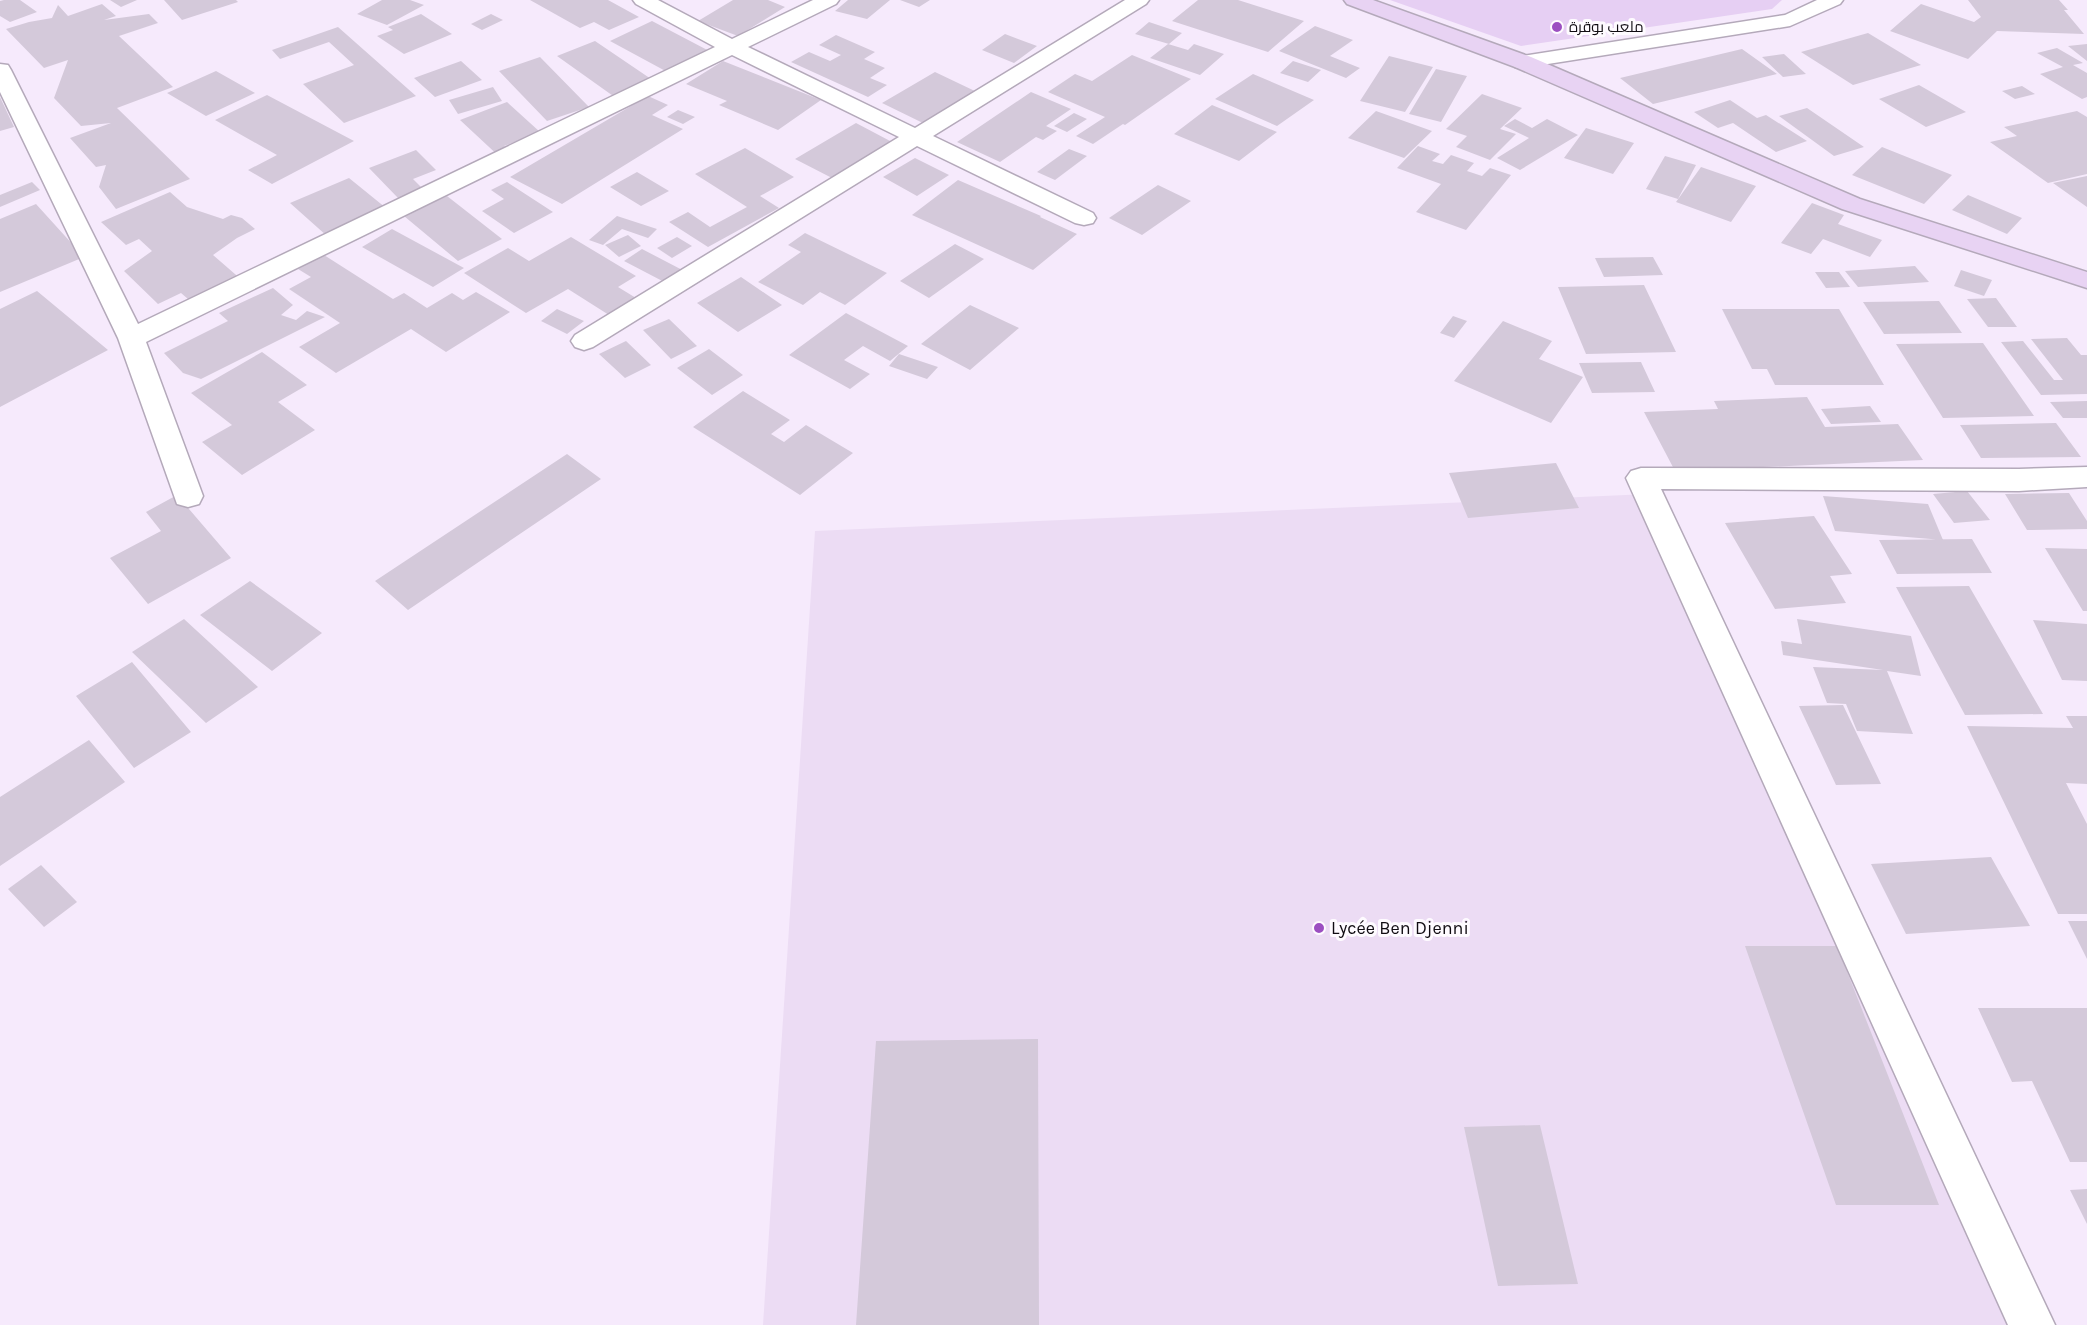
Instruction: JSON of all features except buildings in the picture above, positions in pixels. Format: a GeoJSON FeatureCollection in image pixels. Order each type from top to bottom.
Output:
{"type":"FeatureCollection","features":[{"type":"Feature","properties":{"kind":"main road"},"geometry":{"type":"LineString","coordinates":[[1354,0],[1523,62],[1851,204],[2087,280]]}},
{"type":"Feature","properties":{"kind":"street"},"geometry":{"type":"LineString","coordinates":[[643,0],[733,48],[1083,218]]}},
{"type":"Feature","properties":{"kind":"street"},"geometry":{"type":"LineString","coordinates":[[131,338],[829,0]]}},
{"type":"Feature","properties":{"kind":"street"},"geometry":{"type":"LineString","coordinates":[[584,341],[1139,0]]}},
{"type":"Feature","properties":{"kind":"street"},"geometry":{"type":"LineString","coordinates":[[1523,62],[1791,20],[1833,0]]}},
{"type":"Feature","properties":{"kind":"street"},"geometry":{"type":"LineString","coordinates":[[0,70],[131,338],[188,496]]}},
{"type":"Feature","properties":{"kind":"street"},"geometry":{"type":"LineString","coordinates":[[2032,1325],[1641,478],[2019,480],[2087,477]]}},
{"type":"Feature","properties":{"kind":"shaded area","name":"ملعب بوقرة"},"geometry":{"type":"Polygon","coordinates":[[[1390,0],[1782,0],[1772,9],[1521,46],[1390,0]]]}},
{"type":"Feature","properties":{"kind":"shaded area","name":"Lycée Ben Djenni"},"geometry":{"type":"Polygon","coordinates":[[[1648,494],[2032,1325],[763,1325],[815,531],[1648,494]]]}},
{"type":"Feature","properties":{"kind":"place","name":"ملعب بوقرة"},"geometry":{"type":"Point","coordinates":[1557,27]}},
{"type":"Feature","properties":{"kind":"place","name":"Lycée Ben Djenni"},"geometry":{"type":"Point","coordinates":[1319,928]}}]}
